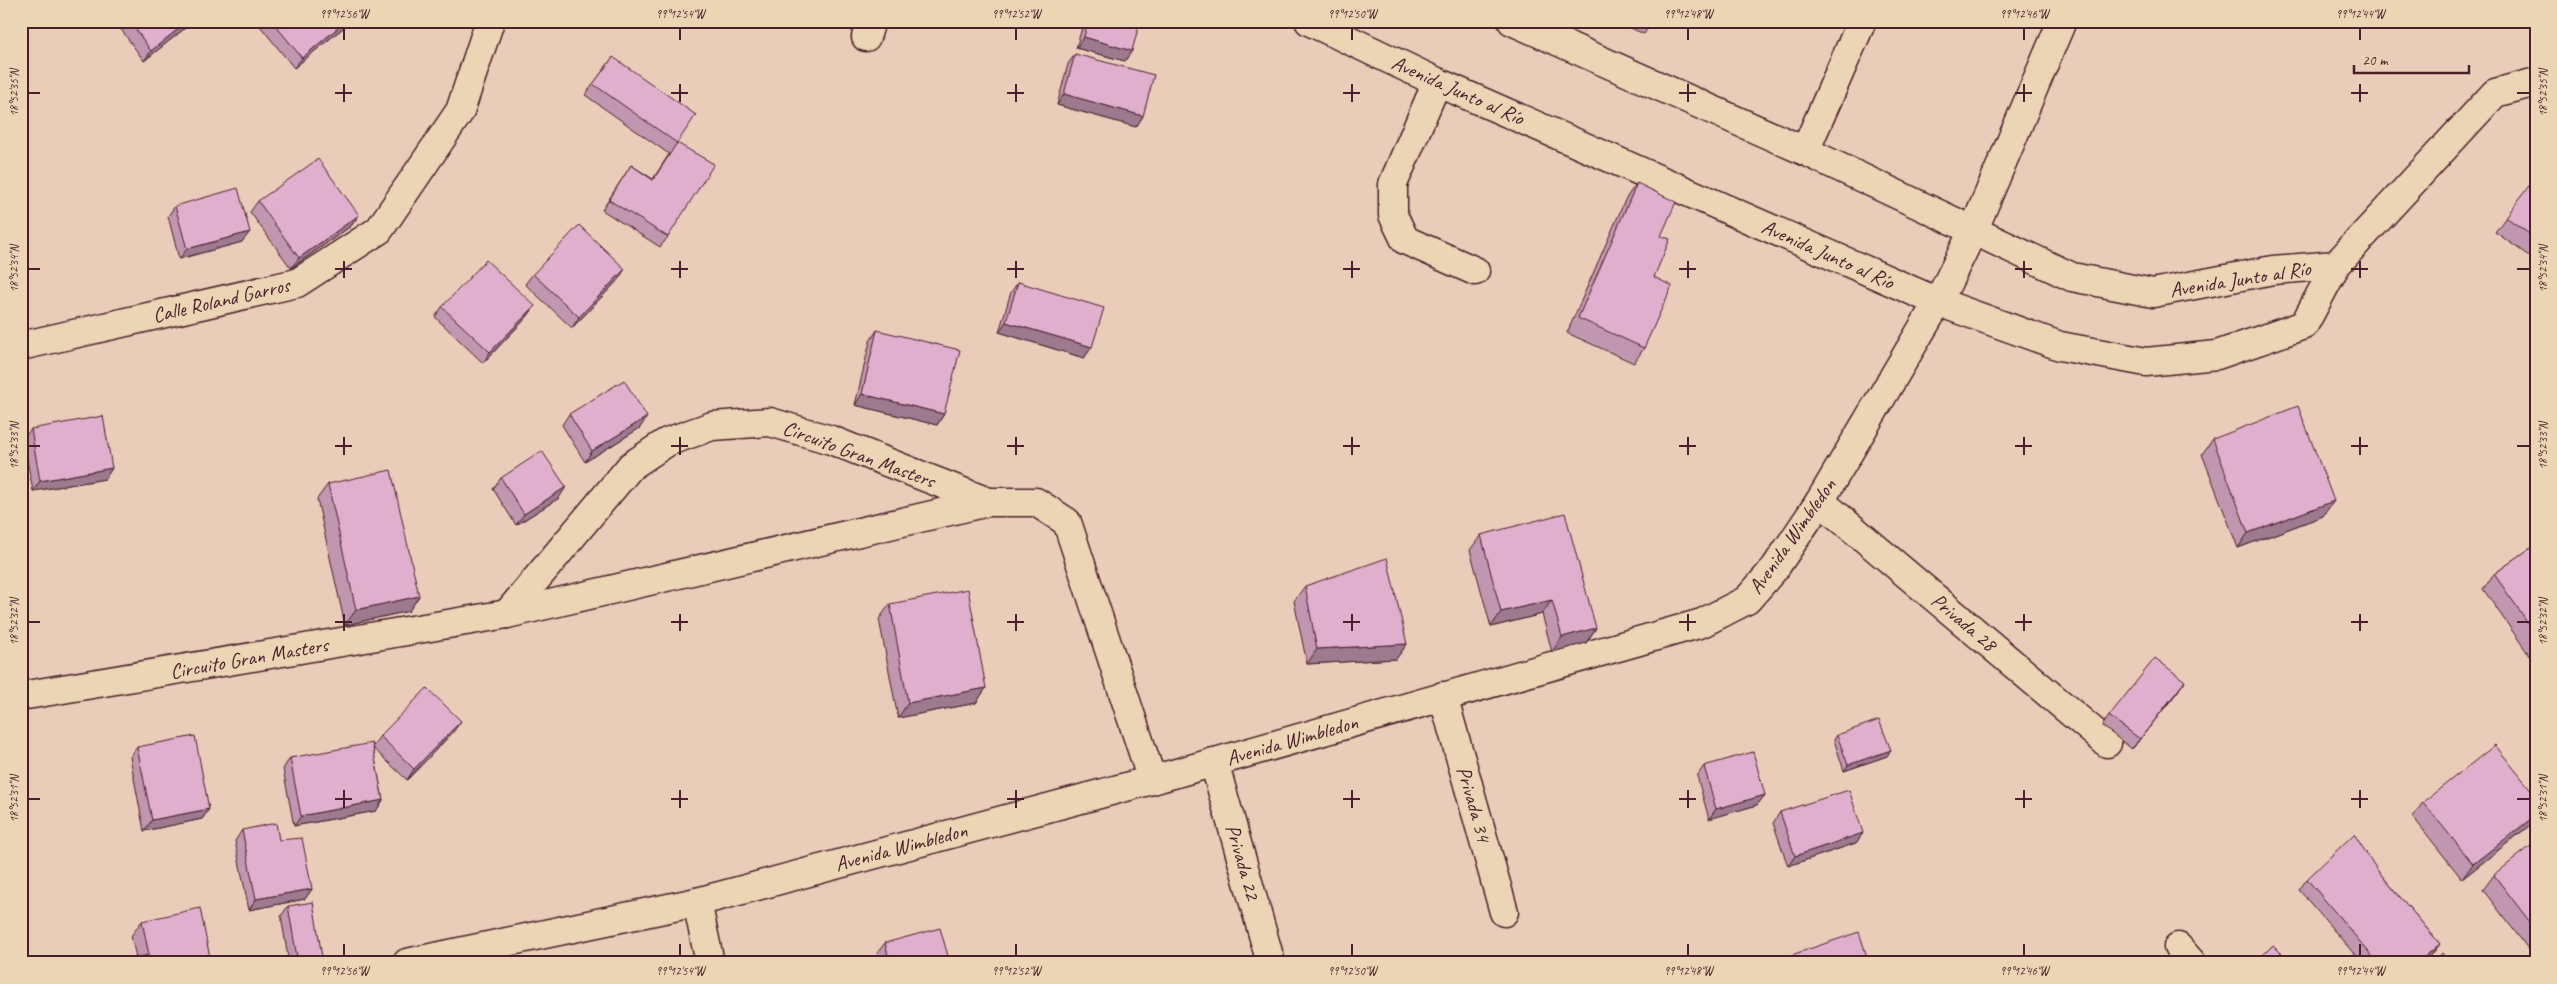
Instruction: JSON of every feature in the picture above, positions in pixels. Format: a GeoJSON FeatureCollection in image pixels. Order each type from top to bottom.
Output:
{"type":"FeatureCollection","features":[{"type":"Feature","properties":{"kind":"street","name":"Calle Roland Garros"},"geometry":{"type":"LineString","coordinates":[[21,346],[297,283],[379,230],[460,111],[490,21]]}},
{"type":"Feature","properties":{"kind":"street","name":"Avenida Junto al Río"},"geometry":{"type":"LineString","coordinates":[[1310,21],[1437,82],[1938,302],[2060,346],[2146,362],[2217,355],[2304,325],[2336,265],[2495,93],[2536,82]]}},
{"type":"Feature","properties":{"kind":"street","name":"Avenida Junto al Río"},"geometry":{"type":"LineString","coordinates":[[1512,21],[1558,30],[1805,151],[1974,229],[2072,277],[2154,293],[2273,270],[2336,265]]}},
{"type":"Feature","properties":{"kind":"street"},"geometry":{"type":"LineString","coordinates":[[1805,151],[1862,21]]}},
{"type":"Feature","properties":{"kind":"street","name":"Avenida Wimbledon"},"geometry":{"type":"LineString","coordinates":[[407,963],[521,951],[1152,780],[1702,623],[1740,604],[1747,600],[1775,568],[1820,501],[1938,302],[1974,229],[2062,21]]}},
{"type":"Feature","properties":{"kind":"street"},"geometry":{"type":"LineString","coordinates":[[1437,82],[1393,184],[1393,215],[1405,240],[1476,271]]}},
{"type":"Feature","properties":{"kind":"street","name":"Circuito Gran Masters"},"geometry":{"type":"LineString","coordinates":[[507,614],[631,466],[667,442],[712,426],[770,422],[831,440],[988,502]]}},
{"type":"Feature","properties":{"kind":"street","name":"Privada 28"},"geometry":{"type":"LineString","coordinates":[[1820,501],[2108,743]]}},
{"type":"Feature","properties":{"kind":"street","name":"Circuito Gran Masters"},"geometry":{"type":"LineString","coordinates":[[21,696],[507,614],[988,502],[1036,502],[1067,522],[1152,780]]}},
{"type":"Feature","properties":{"kind":"street","name":"Privada 34"},"geometry":{"type":"LineString","coordinates":[[1443,696],[1504,912]]}},
{"type":"Feature","properties":{"kind":"street","name":"Privada 22"},"geometry":{"type":"LineString","coordinates":[[1214,762],[1271,963]]}},
{"type":"Feature","properties":{"kind":"street"},"geometry":{"type":"LineString","coordinates":[[697,902],[710,963]]}},
{"type":"Feature","properties":{"kind":"building"},"geometry":{"type":"Polygon","coordinates":[[[130,21],[188,21],[151,51],[130,21]]]}},
{"type":"Feature","properties":{"kind":"building"},"geometry":{"type":"Polygon","coordinates":[[[272,21],[346,21],[302,58],[272,21]]]}},
{"type":"Feature","properties":{"kind":"building"},"geometry":{"type":"Polygon","coordinates":[[[1088,21],[1140,21],[1132,51],[1084,37],[1088,21]]]}},
{"type":"Feature","properties":{"kind":"building"},"geometry":{"type":"Polygon","coordinates":[[[1075,54],[1154,75],[1143,116],[1064,94],[1075,54]]]}},
{"type":"Feature","properties":{"kind":"building"},"geometry":{"type":"Polygon","coordinates":[[[613,57],[696,115],[677,143],[593,84],[613,57]]]}},
{"type":"Feature","properties":{"kind":"building"},"geometry":{"type":"Polygon","coordinates":[[[677,143],[714,164],[668,237],[609,200],[631,165],[653,180],[677,143]]]}},
{"type":"Feature","properties":{"kind":"building"},"geometry":{"type":"Polygon","coordinates":[[[318,159],[359,215],[299,258],[258,201],[318,159]]]}},
{"type":"Feature","properties":{"kind":"building"},"geometry":{"type":"Polygon","coordinates":[[[1637,183],[1676,202],[1661,236],[1670,239],[1654,277],[1672,286],[1644,348],[1578,318],[1637,183]]]}},
{"type":"Feature","properties":{"kind":"building"},"geometry":{"type":"Polygon","coordinates":[[[2531,183],[2536,186],[2536,239],[2506,217],[2531,183]]]}},
{"type":"Feature","properties":{"kind":"building"},"geometry":{"type":"Polygon","coordinates":[[[238,188],[250,232],[187,249],[175,206],[238,188]]]}},
{"type":"Feature","properties":{"kind":"building"},"geometry":{"type":"Polygon","coordinates":[[[579,225],[625,269],[579,317],[533,274],[579,225]]]}},
{"type":"Feature","properties":{"kind":"building"},"geometry":{"type":"Polygon","coordinates":[[[486,260],[535,306],[490,352],[442,307],[486,260]]]}},
{"type":"Feature","properties":{"kind":"building"},"geometry":{"type":"Polygon","coordinates":[[[1018,282],[1104,308],[1092,347],[1006,322],[1018,282]]]}},
{"type":"Feature","properties":{"kind":"building"},"geometry":{"type":"Polygon","coordinates":[[[877,330],[960,350],[944,414],[862,394],[877,330]]]}},
{"type":"Feature","properties":{"kind":"building"},"geometry":{"type":"Polygon","coordinates":[[[624,380],[647,417],[592,451],[569,414],[624,380]]]}},
{"type":"Feature","properties":{"kind":"building"},"geometry":{"type":"Polygon","coordinates":[[[2298,406],[2334,501],[2248,533],[2213,439],[2298,406]]]}},
{"type":"Feature","properties":{"kind":"building"},"geometry":{"type":"Polygon","coordinates":[[[103,416],[112,468],[40,481],[31,429],[103,416]]]}},
{"type":"Feature","properties":{"kind":"building"},"geometry":{"type":"Polygon","coordinates":[[[542,451],[566,487],[524,514],[501,478],[542,451]]]}},
{"type":"Feature","properties":{"kind":"building"},"geometry":{"type":"Polygon","coordinates":[[[391,470],[419,596],[356,610],[328,484],[391,470]]]}},
{"type":"Feature","properties":{"kind":"building"},"geometry":{"type":"Polygon","coordinates":[[[1565,513],[1596,628],[1562,637],[1552,600],[1501,612],[1481,535],[1565,513]]]}},
{"type":"Feature","properties":{"kind":"building"},"geometry":{"type":"Polygon","coordinates":[[[2536,544],[2536,634],[2494,574],[2536,544]]]}},
{"type":"Feature","properties":{"kind":"building"},"geometry":{"type":"Polygon","coordinates":[[[1387,558],[1407,644],[1317,649],[1305,586],[1387,558]]]}},
{"type":"Feature","properties":{"kind":"building"},"geometry":{"type":"Polygon","coordinates":[[[968,589],[986,688],[908,703],[890,604],[968,589]]]}},
{"type":"Feature","properties":{"kind":"building"},"geometry":{"type":"Polygon","coordinates":[[[2155,658],[2185,681],[2140,739],[2109,716],[2155,658]]]}},
{"type":"Feature","properties":{"kind":"building"},"geometry":{"type":"Polygon","coordinates":[[[427,688],[461,721],[414,769],[380,736],[427,688]]]}},
{"type":"Feature","properties":{"kind":"building"},"geometry":{"type":"Polygon","coordinates":[[[1879,720],[1891,750],[1848,765],[1837,735],[1879,720]]]}},
{"type":"Feature","properties":{"kind":"building"},"geometry":{"type":"Polygon","coordinates":[[[195,736],[209,809],[152,820],[137,747],[195,736]]]}},
{"type":"Feature","properties":{"kind":"building"},"geometry":{"type":"Polygon","coordinates":[[[372,743],[383,800],[301,816],[290,758],[372,743]]]}},
{"type":"Feature","properties":{"kind":"building"},"geometry":{"type":"Polygon","coordinates":[[[2495,745],[2536,796],[2536,815],[2473,864],[2423,802],[2495,745]]]}},
{"type":"Feature","properties":{"kind":"building"},"geometry":{"type":"Polygon","coordinates":[[[1753,752],[1765,795],[1716,809],[1704,766],[1753,752]]]}},
{"type":"Feature","properties":{"kind":"building"},"geometry":{"type":"Polygon","coordinates":[[[1849,790],[1863,833],[1795,856],[1780,812],[1849,790]]]}},
{"type":"Feature","properties":{"kind":"building"},"geometry":{"type":"Polygon","coordinates":[[[276,823],[279,840],[302,838],[312,889],[256,899],[242,830],[276,823]]]}},
{"type":"Feature","properties":{"kind":"building"},"geometry":{"type":"Polygon","coordinates":[[[2354,834],[2378,871],[2440,944],[2417,963],[2378,963],[2307,879],[2354,834]]]}},
{"type":"Feature","properties":{"kind":"building"},"geometry":{"type":"Polygon","coordinates":[[[2532,845],[2536,850],[2536,930],[2494,875],[2532,845]]]}},
{"type":"Feature","properties":{"kind":"building"},"geometry":{"type":"Polygon","coordinates":[[[313,902],[323,963],[298,963],[288,906],[313,902]]]}},
{"type":"Feature","properties":{"kind":"building"},"geometry":{"type":"Polygon","coordinates":[[[200,908],[211,963],[106,963],[149,955],[142,921],[200,908]]]}},
{"type":"Feature","properties":{"kind":"building"},"geometry":{"type":"Polygon","coordinates":[[[940,928],[950,963],[890,963],[885,943],[940,928]]]}},
{"type":"Feature","properties":{"kind":"building"},"geometry":{"type":"Polygon","coordinates":[[[1859,932],[1869,963],[1768,963],[1859,932]]]}},
{"type":"Feature","properties":{"kind":"building"},"geometry":{"type":"Polygon","coordinates":[[[2273,945],[2291,963],[2255,963],[2273,945]]]}},
{"type":"Feature","properties":{"kind":"building"},"geometry":{"type":"Polygon","coordinates":[[[2443,953],[2452,963],[2431,963],[2443,953]]]}}]}
